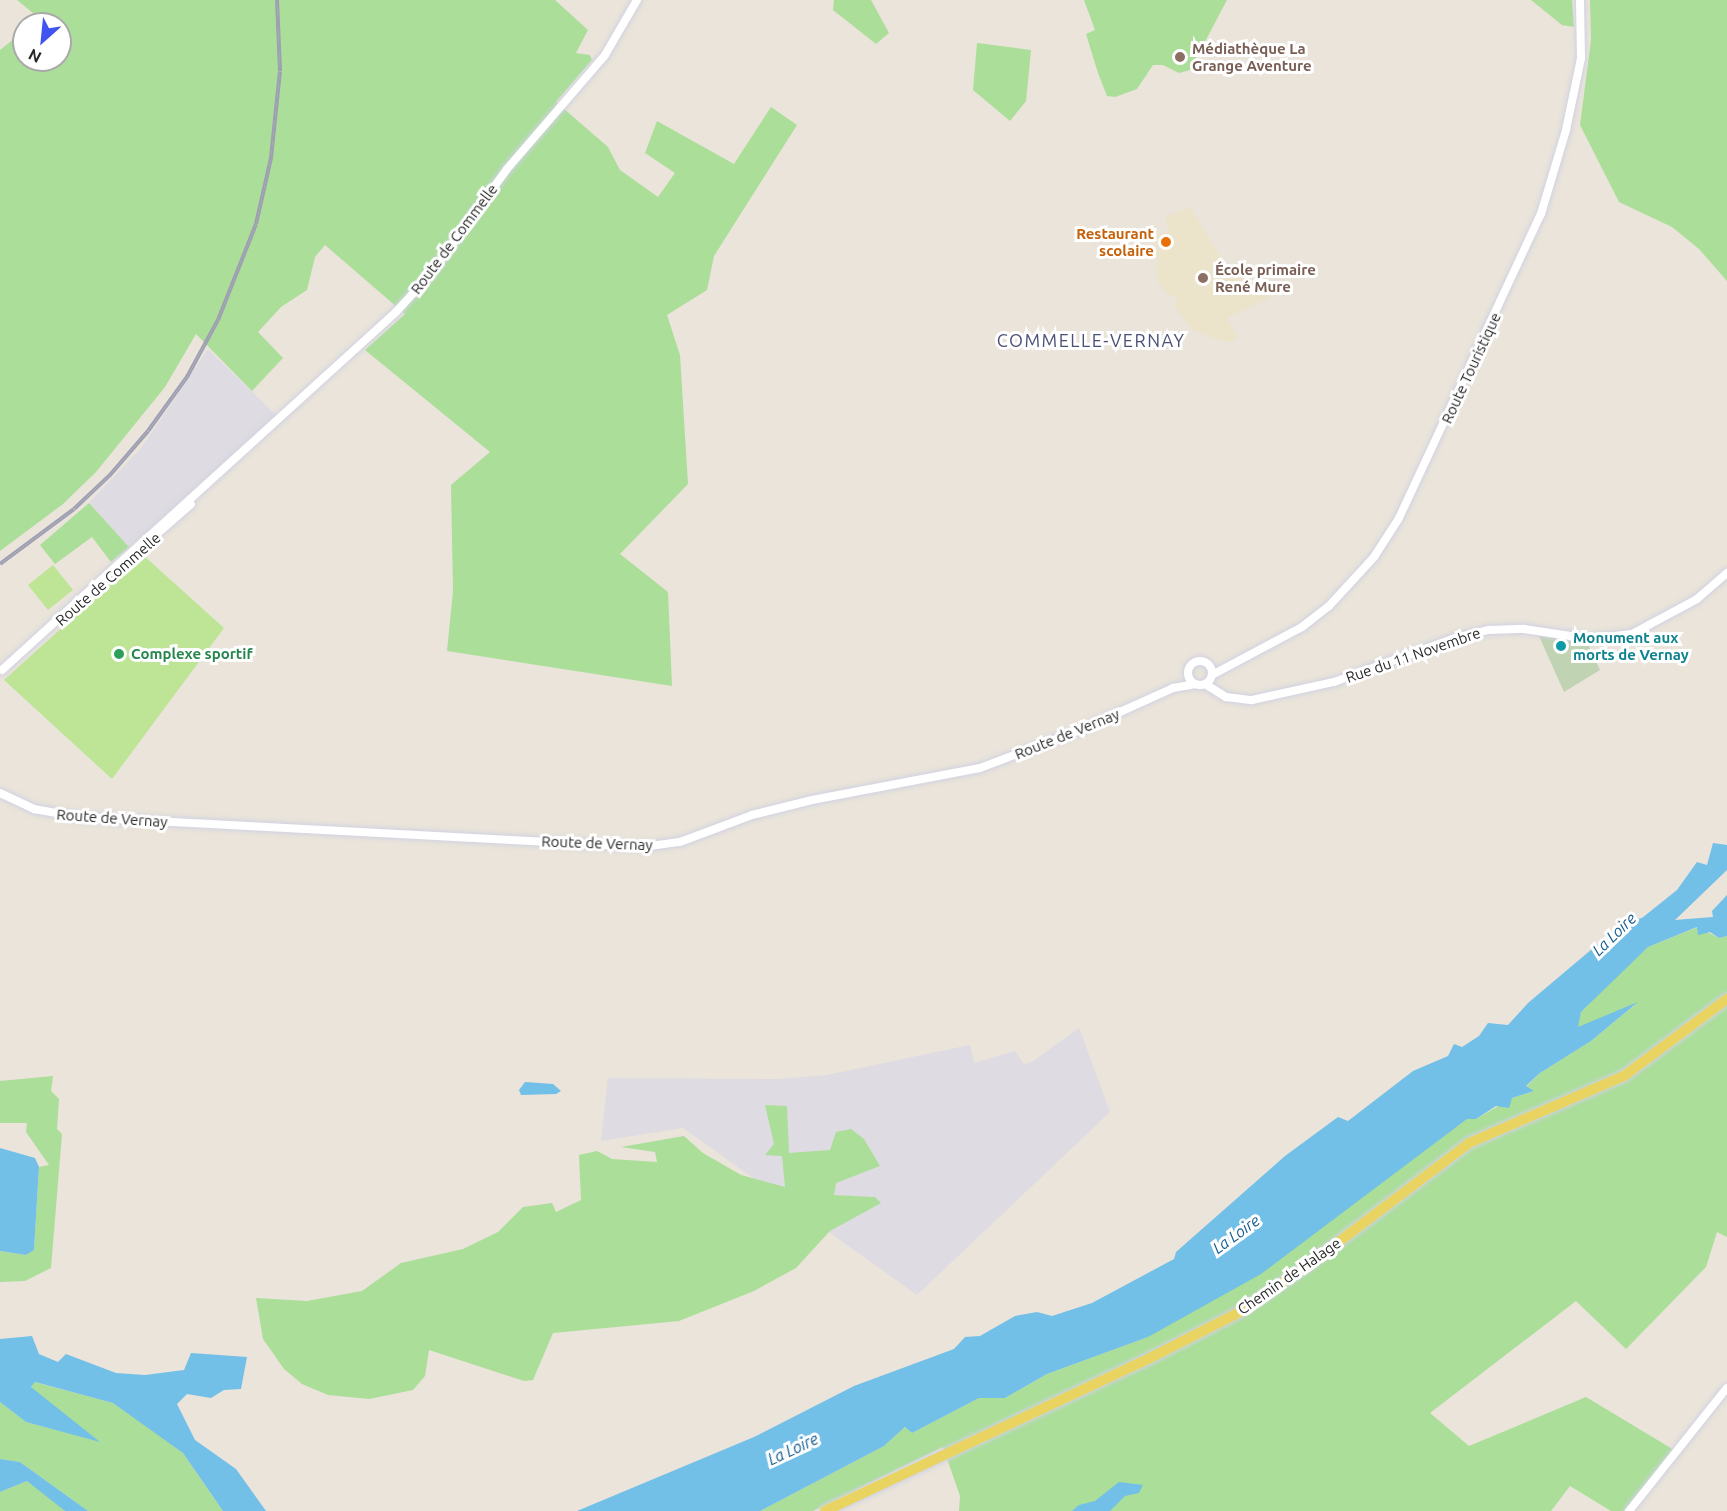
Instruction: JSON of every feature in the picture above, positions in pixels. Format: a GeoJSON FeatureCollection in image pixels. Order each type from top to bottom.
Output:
{"type":"FeatureCollection","features":[{"type":"Feature","properties":{"kind":"main road","name":"Chemin de Halage"},"geometry":{"type":"LineString","coordinates":[[825,1511],[1140,1364],[1240,1312],[1304,1268],[1469,1143],[1624,1076],[1727,999]]}},
{"type":"Feature","properties":{"kind":"street","name":"Route de Commelle"},"geometry":{"type":"LineString","coordinates":[[1,671],[175,520],[236,458],[396,312],[429,276],[507,169],[605,55],[637,0]]}},
{"type":"Feature","properties":{"kind":"street","name":"Route Touristique"},"geometry":{"type":"LineString","coordinates":[[1206,680],[1236,661],[1302,627],[1329,606],[1374,557],[1399,518],[1542,214],[1566,130],[1581,58],[1580,0]]}},
{"type":"Feature","properties":{"kind":"street","name":"Rue du 11 Novembre"},"geometry":{"type":"LineString","coordinates":[[1206,680],[1226,697],[1252,700],[1334,682],[1452,639],[1488,630],[1524,629],[1590,639],[1632,634],[1697,599],[1727,573]]}},
{"type":"Feature","properties":{"kind":"street","name":"Route Touristique"},"geometry":{"type":"LineString","coordinates":[[1189,669],[1196,663],[1236,661]]}},
{"type":"Feature","properties":{"kind":"street"},"geometry":{"type":"LineString","coordinates":[[1189,669],[1189,676],[1206,680],[1205,663]]}},
{"type":"Feature","properties":{"kind":"street","name":"Route de Vernay"},"geometry":{"type":"LineString","coordinates":[[1173,688],[1189,669]]}},
{"type":"Feature","properties":{"kind":"street","name":"Route de Vernay"},"geometry":{"type":"LineString","coordinates":[[0,792],[34,809],[69,816],[643,847],[680,842],[752,815],[812,800],[980,768],[1071,734],[1173,688],[1206,680]]}},
{"type":"Feature","properties":{"kind":"street"},"geometry":{"type":"LineString","coordinates":[[1629,1511],[1727,1388]]}},
{"type":"Feature","properties":{"kind":"shaded area","name":"École primaire René Mure"},"geometry":{"type":"Polygon","coordinates":[[[1190,207],[1223,261],[1271,291],[1269,298],[1227,318],[1238,338],[1228,343],[1192,330],[1173,304],[1179,298],[1166,293],[1157,281],[1156,252],[1159,251],[1154,237],[1170,231],[1165,217],[1190,207]]]}},
{"type":"Feature","properties":{"kind":"shaded area"},"geometry":{"type":"Polygon","coordinates":[[[208,349],[276,415],[129,547],[89,503],[142,447],[208,349]]]}},
{"type":"Feature","properties":{"kind":"shaded area"},"geometry":{"type":"Polygon","coordinates":[[[1079,1028],[1110,1112],[917,1295],[683,1128],[601,1141],[608,1078],[780,1079],[827,1075],[970,1045],[974,1063],[1015,1051],[1024,1064],[1032,1062],[1079,1028]]]}},
{"type":"Feature","properties":{"kind":"green space"},"geometry":{"type":"Polygon","coordinates":[[[17,0],[555,0],[588,30],[576,53],[590,55],[592,60],[556,102],[608,147],[620,170],[658,197],[675,173],[645,153],[657,121],[734,164],[771,107],[797,125],[714,256],[707,290],[667,315],[680,355],[688,484],[620,554],[668,592],[672,686],[447,651],[453,591],[451,485],[490,452],[365,350],[405,314],[325,245],[315,257],[307,290],[281,307],[258,332],[283,358],[252,391],[196,334],[165,387],[96,472],[63,504],[0,551],[0,50],[12,40],[12,72],[72,72],[72,12],[32,12],[17,0]]]}},
{"type":"Feature","properties":{"kind":"green space"},"geometry":{"type":"Polygon","coordinates":[[[834,0],[871,0],[889,33],[876,44],[833,10],[834,0]]]}},
{"type":"Feature","properties":{"kind":"green space"},"geometry":{"type":"Polygon","coordinates":[[[1084,0],[1227,0],[1190,70],[1179,73],[1163,65],[1153,65],[1137,89],[1115,97],[1107,96],[1098,73],[1086,34],[1095,30],[1084,0]]]}},
{"type":"Feature","properties":{"kind":"green space"},"geometry":{"type":"Polygon","coordinates":[[[1531,0],[1572,0],[1574,27],[1562,25],[1531,0]]]}},
{"type":"Feature","properties":{"kind":"green space"},"geometry":{"type":"Polygon","coordinates":[[[1590,0],[1727,0],[1727,281],[1699,249],[1672,227],[1619,202],[1580,125],[1591,40],[1590,0]]]}},
{"type":"Feature","properties":{"kind":"green space"},"geometry":{"type":"Polygon","coordinates":[[[977,43],[1031,50],[1026,101],[1010,121],[973,90],[977,43]]]}},
{"type":"Feature","properties":{"kind":"green space"},"geometry":{"type":"Polygon","coordinates":[[[89,503],[129,547],[111,562],[92,537],[55,564],[40,545],[89,503]]]}},
{"type":"Feature","properties":{"kind":"green space","name":"Complexe sportif"},"geometry":{"type":"Polygon","coordinates":[[[143,555],[224,628],[112,779],[4,680],[143,555]]]}},
{"type":"Feature","properties":{"kind":"green space"},"geometry":{"type":"Polygon","coordinates":[[[53,565],[73,590],[48,610],[28,585],[53,565]]]}},
{"type":"Feature","properties":{"kind":"green space"},"geometry":{"type":"Polygon","coordinates":[[[1539,636],[1588,644],[1600,670],[1564,692],[1539,636]]]}},
{"type":"Feature","properties":{"kind":"green space"},"geometry":{"type":"Polygon","coordinates":[[[1698,927],[1719,938],[1727,936],[1727,1237],[1717,1232],[1706,1267],[1626,1349],[1576,1301],[1430,1413],[1469,1446],[1586,1397],[1674,1450],[1624,1511],[1611,1511],[1570,1486],[1551,1511],[959,1511],[960,1496],[943,1447],[813,1511],[760,1511],[884,1446],[905,1427],[912,1433],[979,1398],[1005,1398],[1047,1374],[1148,1337],[1377,1184],[1467,1119],[1476,1119],[1512,1098],[1534,1091],[1526,1087],[1540,1073],[1591,1041],[1636,1004],[1577,1028],[1581,1012],[1626,967],[1648,947],[1698,927]]]}},
{"type":"Feature","properties":{"kind":"green space"},"geometry":{"type":"Polygon","coordinates":[[[53,1076],[51,1091],[59,1099],[57,1129],[62,1134],[51,1268],[25,1281],[0,1282],[0,1251],[26,1255],[34,1250],[39,1167],[49,1165],[26,1132],[27,1123],[0,1123],[0,1081],[53,1076]]]}},
{"type":"Feature","properties":{"kind":"green space"},"geometry":{"type":"Polygon","coordinates":[[[765,1105],[787,1106],[789,1153],[830,1150],[836,1132],[851,1129],[864,1139],[880,1166],[836,1183],[834,1195],[875,1197],[881,1203],[830,1231],[796,1268],[754,1291],[679,1321],[553,1333],[533,1380],[524,1381],[429,1350],[425,1376],[413,1390],[369,1399],[328,1395],[302,1384],[284,1369],[263,1339],[256,1298],[307,1301],[362,1291],[401,1263],[463,1249],[498,1232],[523,1207],[552,1203],[556,1212],[581,1200],[579,1155],[597,1151],[612,1159],[657,1162],[655,1152],[621,1147],[684,1136],[703,1153],[741,1175],[785,1187],[782,1156],[765,1155],[774,1144],[765,1105]]]}},
{"type":"Feature","properties":{"kind":"green space"},"geometry":{"type":"Polygon","coordinates":[[[34,1382],[113,1403],[144,1424],[183,1453],[223,1511],[88,1511],[20,1462],[0,1459],[0,1402],[26,1422],[98,1441],[31,1388],[34,1382]]]}},
{"type":"Feature","properties":{"kind":"green space"},"geometry":{"type":"Polygon","coordinates":[[[27,1481],[65,1511],[0,1511],[0,1492],[27,1481]]]}},
{"type":"Feature","properties":{"kind":"water","name":"La Loire"},"geometry":{"type":"Polygon","coordinates":[[[1713,843],[1727,845],[1727,870],[1675,920],[1713,917],[1712,911],[1727,895],[1727,936],[1719,938],[1710,932],[1698,935],[1697,927],[1648,947],[1581,1012],[1578,1027],[1638,1002],[1591,1041],[1540,1073],[1526,1086],[1534,1091],[1512,1098],[1509,1108],[1496,1106],[1476,1119],[1467,1119],[1261,1274],[1148,1337],[1047,1374],[1005,1398],[979,1398],[912,1433],[905,1427],[884,1446],[760,1511],[577,1511],[754,1437],[854,1386],[954,1349],[965,1337],[980,1336],[1015,1316],[1037,1312],[1052,1316],[1092,1303],[1174,1259],[1176,1252],[1285,1156],[1338,1117],[1348,1121],[1413,1071],[1448,1056],[1454,1044],[1462,1047],[1479,1036],[1488,1023],[1508,1025],[1528,1003],[1624,922],[1642,918],[1677,890],[1697,862],[1707,865],[1713,843]]]}},
{"type":"Feature","properties":{"kind":"water"},"geometry":{"type":"Polygon","coordinates":[[[525,1082],[553,1084],[561,1091],[556,1094],[521,1095],[519,1090],[525,1082]]]}},
{"type":"Feature","properties":{"kind":"water"},"geometry":{"type":"Polygon","coordinates":[[[0,1148],[35,1158],[39,1167],[34,1250],[26,1255],[0,1251],[0,1148]]]}},
{"type":"Feature","properties":{"kind":"water"},"geometry":{"type":"Polygon","coordinates":[[[32,1336],[39,1354],[58,1362],[66,1354],[116,1373],[145,1375],[184,1370],[191,1353],[247,1357],[241,1389],[224,1390],[211,1398],[187,1394],[177,1404],[195,1440],[236,1469],[266,1511],[223,1511],[183,1453],[113,1403],[35,1382],[31,1387],[100,1442],[26,1422],[0,1402],[0,1339],[32,1336]]]}},
{"type":"Feature","properties":{"kind":"water"},"geometry":{"type":"Polygon","coordinates":[[[0,1459],[20,1462],[88,1511],[65,1511],[27,1481],[0,1492],[0,1459]]]}},
{"type":"Feature","properties":{"kind":"water"},"geometry":{"type":"Polygon","coordinates":[[[1119,1482],[1143,1485],[1139,1493],[1125,1496],[1110,1511],[1072,1511],[1079,1505],[1095,1501],[1119,1482]]]}},
{"type":"Feature","properties":{"kind":"railway"},"geometry":{"type":"LineString","coordinates":[[0,564],[74,509],[110,475],[148,431],[187,377],[218,320],[256,224],[271,158],[280,71],[277,0]]}},
{"type":"Feature","properties":{"kind":"place","name":"Médiathèque La Grange Aventure"},"geometry":{"type":"Point","coordinates":[1180,57]}},
{"type":"Feature","properties":{"kind":"place","name":"Restaurant scolaire"},"geometry":{"type":"Point","coordinates":[1166,242]}},
{"type":"Feature","properties":{"kind":"place","name":"École primaire René Mure"},"geometry":{"type":"Point","coordinates":[1203,278]}},
{"type":"Feature","properties":{"kind":"place","name":"Monument aux morts de Vernay"},"geometry":{"type":"Point","coordinates":[1561,646]}},
{"type":"Feature","properties":{"kind":"place","name":"Complexe sportif"},"geometry":{"type":"Point","coordinates":[119,654]}},
{"type":"Feature","properties":{"kind":"district","name":"COMMELLE-VERNAY"},"geometry":{"type":"Point","coordinates":[1091,340]}}]}
